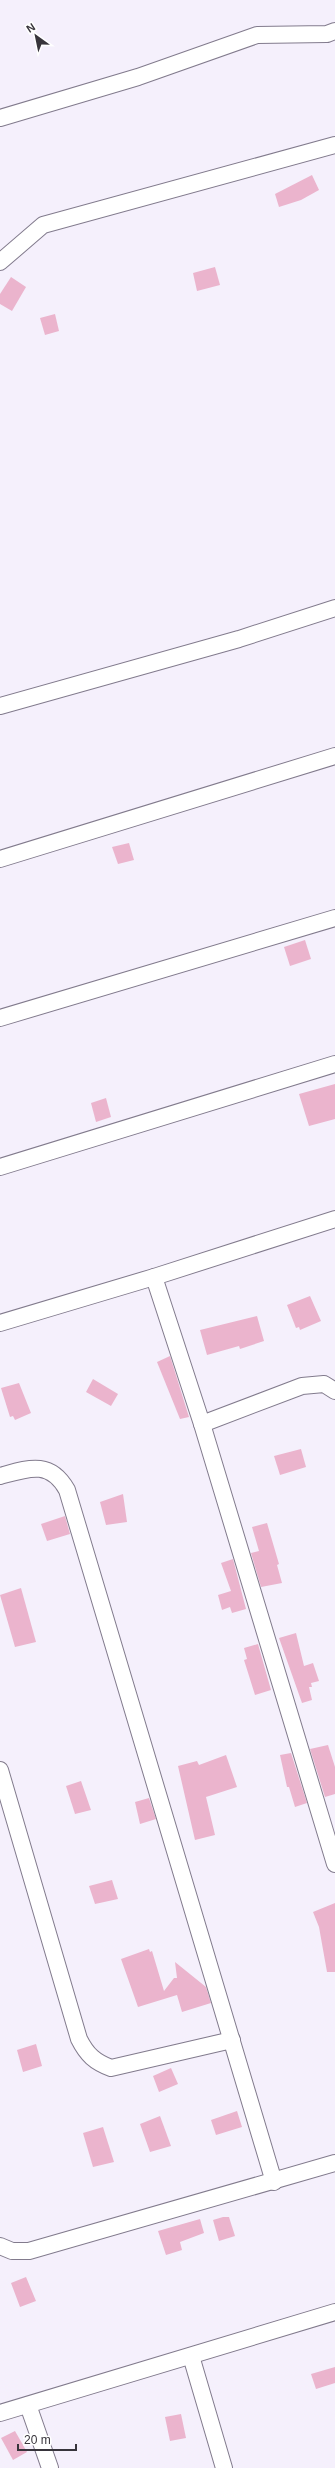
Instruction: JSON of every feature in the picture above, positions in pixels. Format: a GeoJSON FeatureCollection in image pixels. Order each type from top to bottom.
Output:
{"type":"FeatureCollection","features":[{"type":"Feature","properties":{"kind":"street"},"geometry":{"type":"LineString","coordinates":[[0,118],[138,77],[257,35],[327,34],[335,31]]}},
{"type":"Feature","properties":{"kind":"street"},"geometry":{"type":"LineString","coordinates":[[0,262],[44,225],[335,145]]}},
{"type":"Feature","properties":{"kind":"street"},"geometry":{"type":"LineString","coordinates":[[0,706],[239,639],[335,608]]}},
{"type":"Feature","properties":{"kind":"street"},"geometry":{"type":"LineString","coordinates":[[0,859],[335,756]]}},
{"type":"Feature","properties":{"kind":"street"},"geometry":{"type":"LineString","coordinates":[[0,1018],[335,918]]}},
{"type":"Feature","properties":{"kind":"street"},"geometry":{"type":"LineString","coordinates":[[0,1167],[335,1064]]}},
{"type":"Feature","properties":{"kind":"street"},"geometry":{"type":"LineString","coordinates":[[0,1323],[154,1277],[335,1219]]}},
{"type":"Feature","properties":{"kind":"street"},"geometry":{"type":"LineString","coordinates":[[154,1277],[202,1424],[335,1864]]}},
{"type":"Feature","properties":{"kind":"street"},"geometry":{"type":"LineString","coordinates":[[202,1424],[302,1386],[324,1384],[335,1391]]}},
{"type":"Feature","properties":{"kind":"street"},"geometry":{"type":"LineString","coordinates":[[0,1476],[41,1468],[52,1471],[60,1477],[67,1490],[274,2182]]}},
{"type":"Feature","properties":{"kind":"street"},"geometry":{"type":"LineString","coordinates":[[0,1770],[79,2039],[86,2053],[98,2064],[111,2068],[232,2040]]}},
{"type":"Feature","properties":{"kind":"street"},"geometry":{"type":"LineString","coordinates":[[0,2246],[12,2251],[29,2250],[274,2182],[335,2163]]}},
{"type":"Feature","properties":{"kind":"street"},"geometry":{"type":"LineString","coordinates":[[0,2413],[335,2312]]}},
{"type":"Feature","properties":{"kind":"street"},"geometry":{"type":"LineString","coordinates":[[191,2356],[224,2468]]}},
{"type":"Feature","properties":{"kind":"street"},"geometry":{"type":"LineString","coordinates":[[28,2405],[50,2468]]}},
{"type":"Feature","properties":{"kind":"building"},"geometry":{"type":"Polygon","coordinates":[[[312,175],[319,190],[301,200],[279,207],[275,194],[312,175]]]}},
{"type":"Feature","properties":{"kind":"building"},"geometry":{"type":"Polygon","coordinates":[[[215,267],[220,285],[197,291],[193,273],[215,267]]]}},
{"type":"Feature","properties":{"kind":"building"},"geometry":{"type":"Polygon","coordinates":[[[11,277],[26,287],[12,311],[0,304],[0,294],[11,277]]]}},
{"type":"Feature","properties":{"kind":"building"},"geometry":{"type":"Polygon","coordinates":[[[55,314],[59,331],[45,335],[40,318],[55,314]]]}},
{"type":"Feature","properties":{"kind":"building"},"geometry":{"type":"Polygon","coordinates":[[[129,843],[134,860],[118,864],[112,847],[129,843]]]}},
{"type":"Feature","properties":{"kind":"building"},"geometry":{"type":"Polygon","coordinates":[[[305,940],[311,959],[290,966],[284,947],[305,940]]]}},
{"type":"Feature","properties":{"kind":"building"},"geometry":{"type":"Polygon","coordinates":[[[335,1084],[335,1119],[309,1126],[299,1094],[335,1084]]]}},
{"type":"Feature","properties":{"kind":"building"},"geometry":{"type":"Polygon","coordinates":[[[106,1098],[111,1117],[96,1122],[91,1103],[106,1098]]]}},
{"type":"Feature","properties":{"kind":"building"},"geometry":{"type":"Polygon","coordinates":[[[310,1296],[321,1321],[300,1330],[299,1327],[296,1328],[287,1305],[310,1296]]]}},
{"type":"Feature","properties":{"kind":"building"},"geometry":{"type":"Polygon","coordinates":[[[257,1316],[264,1341],[240,1349],[239,1346],[207,1355],[200,1330],[257,1316]]]}},
{"type":"Feature","properties":{"kind":"building"},"geometry":{"type":"Polygon","coordinates":[[[170,1356],[189,1417],[180,1419],[157,1362],[170,1356]]]}},
{"type":"Feature","properties":{"kind":"building"},"geometry":{"type":"Polygon","coordinates":[[[93,1379],[118,1394],[111,1406],[86,1392],[93,1379]]]}},
{"type":"Feature","properties":{"kind":"building"},"geometry":{"type":"Polygon","coordinates":[[[19,1383],[31,1413],[15,1420],[13,1416],[10,1417],[1,1388],[19,1383]]]}},
{"type":"Feature","properties":{"kind":"building"},"geometry":{"type":"Polygon","coordinates":[[[301,1449],[306,1467],[280,1475],[274,1456],[301,1449]]]}},
{"type":"Feature","properties":{"kind":"building"},"geometry":{"type":"Polygon","coordinates":[[[123,1494],[127,1522],[106,1525],[100,1502],[123,1494]]]}},
{"type":"Feature","properties":{"kind":"building"},"geometry":{"type":"Polygon","coordinates":[[[65,1516],[70,1534],[47,1541],[41,1524],[65,1516]]]}},
{"type":"Feature","properties":{"kind":"building"},"geometry":{"type":"Polygon","coordinates":[[[267,1523],[279,1564],[277,1565],[282,1583],[261,1587],[251,1553],[259,1551],[252,1527],[267,1523]]]}},
{"type":"Feature","properties":{"kind":"building"},"geometry":{"type":"Polygon","coordinates":[[[233,1559],[246,1609],[232,1613],[230,1607],[222,1610],[218,1595],[231,1591],[221,1563],[233,1559]]]}},
{"type":"Feature","properties":{"kind":"building"},"geometry":{"type":"Polygon","coordinates":[[[21,1588],[36,1642],[15,1647],[0,1595],[21,1588]]]}},
{"type":"Feature","properties":{"kind":"building"},"geometry":{"type":"Polygon","coordinates":[[[296,1633],[304,1666],[313,1663],[319,1681],[311,1683],[312,1687],[309,1687],[312,1700],[302,1703],[279,1638],[296,1633]]]}},
{"type":"Feature","properties":{"kind":"building"},"geometry":{"type":"Polygon","coordinates":[[[258,1644],[271,1690],[255,1695],[244,1660],[247,1659],[244,1648],[258,1644]]]}},
{"type":"Feature","properties":{"kind":"building"},"geometry":{"type":"Polygon","coordinates":[[[328,1745],[335,1767],[335,1794],[325,1797],[310,1749],[328,1745]]]}},
{"type":"Feature","properties":{"kind":"building"},"geometry":{"type":"Polygon","coordinates":[[[291,1753],[307,1803],[295,1807],[289,1787],[287,1787],[280,1755],[291,1753]]]}},
{"type":"Feature","properties":{"kind":"building"},"geometry":{"type":"Polygon","coordinates":[[[226,1755],[237,1787],[206,1797],[215,1835],[195,1840],[178,1766],[197,1761],[199,1765],[226,1755]]]}},
{"type":"Feature","properties":{"kind":"building"},"geometry":{"type":"Polygon","coordinates":[[[81,1781],[91,1810],[75,1814],[66,1786],[81,1781]]]}},
{"type":"Feature","properties":{"kind":"building"},"geometry":{"type":"Polygon","coordinates":[[[149,1798],[156,1819],[140,1824],[135,1802],[149,1798]]]}},
{"type":"Feature","properties":{"kind":"building"},"geometry":{"type":"Polygon","coordinates":[[[112,1880],[118,1899],[95,1904],[89,1886],[112,1880]]]}},
{"type":"Feature","properties":{"kind":"building"},"geometry":{"type":"Polygon","coordinates":[[[335,1903],[335,1972],[327,1972],[319,1927],[313,1912],[335,1903]]]}},
{"type":"Feature","properties":{"kind":"building"},"geometry":{"type":"Polygon","coordinates":[[[149,1949],[150,1952],[152,1951],[164,1991],[174,1978],[177,1978],[175,1962],[206,1987],[211,2003],[182,2012],[177,1995],[138,2007],[121,1959],[149,1949]]]}},
{"type":"Feature","properties":{"kind":"building"},"geometry":{"type":"Polygon","coordinates":[[[36,2044],[42,2066],[23,2072],[17,2050],[36,2044]]]}},
{"type":"Feature","properties":{"kind":"building"},"geometry":{"type":"Polygon","coordinates":[[[171,2068],[178,2084],[159,2092],[153,2076],[171,2068]]]}},
{"type":"Feature","properties":{"kind":"building"},"geometry":{"type":"Polygon","coordinates":[[[237,2111],[242,2127],[216,2135],[211,2120],[237,2111]]]}},
{"type":"Feature","properties":{"kind":"building"},"geometry":{"type":"Polygon","coordinates":[[[160,2116],[171,2146],[150,2152],[140,2124],[160,2116]]]}},
{"type":"Feature","properties":{"kind":"building"},"geometry":{"type":"Polygon","coordinates":[[[103,2127],[114,2162],[93,2167],[83,2133],[103,2127]]]}},
{"type":"Feature","properties":{"kind":"building"},"geometry":{"type":"Polygon","coordinates":[[[229,2217],[235,2236],[219,2241],[213,2220],[229,2217]]]}},
{"type":"Feature","properties":{"kind":"building"},"geometry":{"type":"Polygon","coordinates":[[[200,2219],[204,2233],[180,2242],[182,2250],[166,2255],[158,2231],[200,2219]]]}},
{"type":"Feature","properties":{"kind":"building"},"geometry":{"type":"Polygon","coordinates":[[[26,2277],[36,2301],[20,2307],[11,2283],[26,2277]]]}},
{"type":"Feature","properties":{"kind":"building"},"geometry":{"type":"Polygon","coordinates":[[[335,2367],[335,2383],[316,2389],[311,2374],[335,2367]]]}},
{"type":"Feature","properties":{"kind":"building"},"geometry":{"type":"Polygon","coordinates":[[[181,2414],[186,2438],[170,2441],[165,2417],[181,2414]]]}},
{"type":"Feature","properties":{"kind":"building"},"geometry":{"type":"Polygon","coordinates":[[[15,2431],[27,2452],[13,2460],[1,2438],[15,2431]]]}}]}
